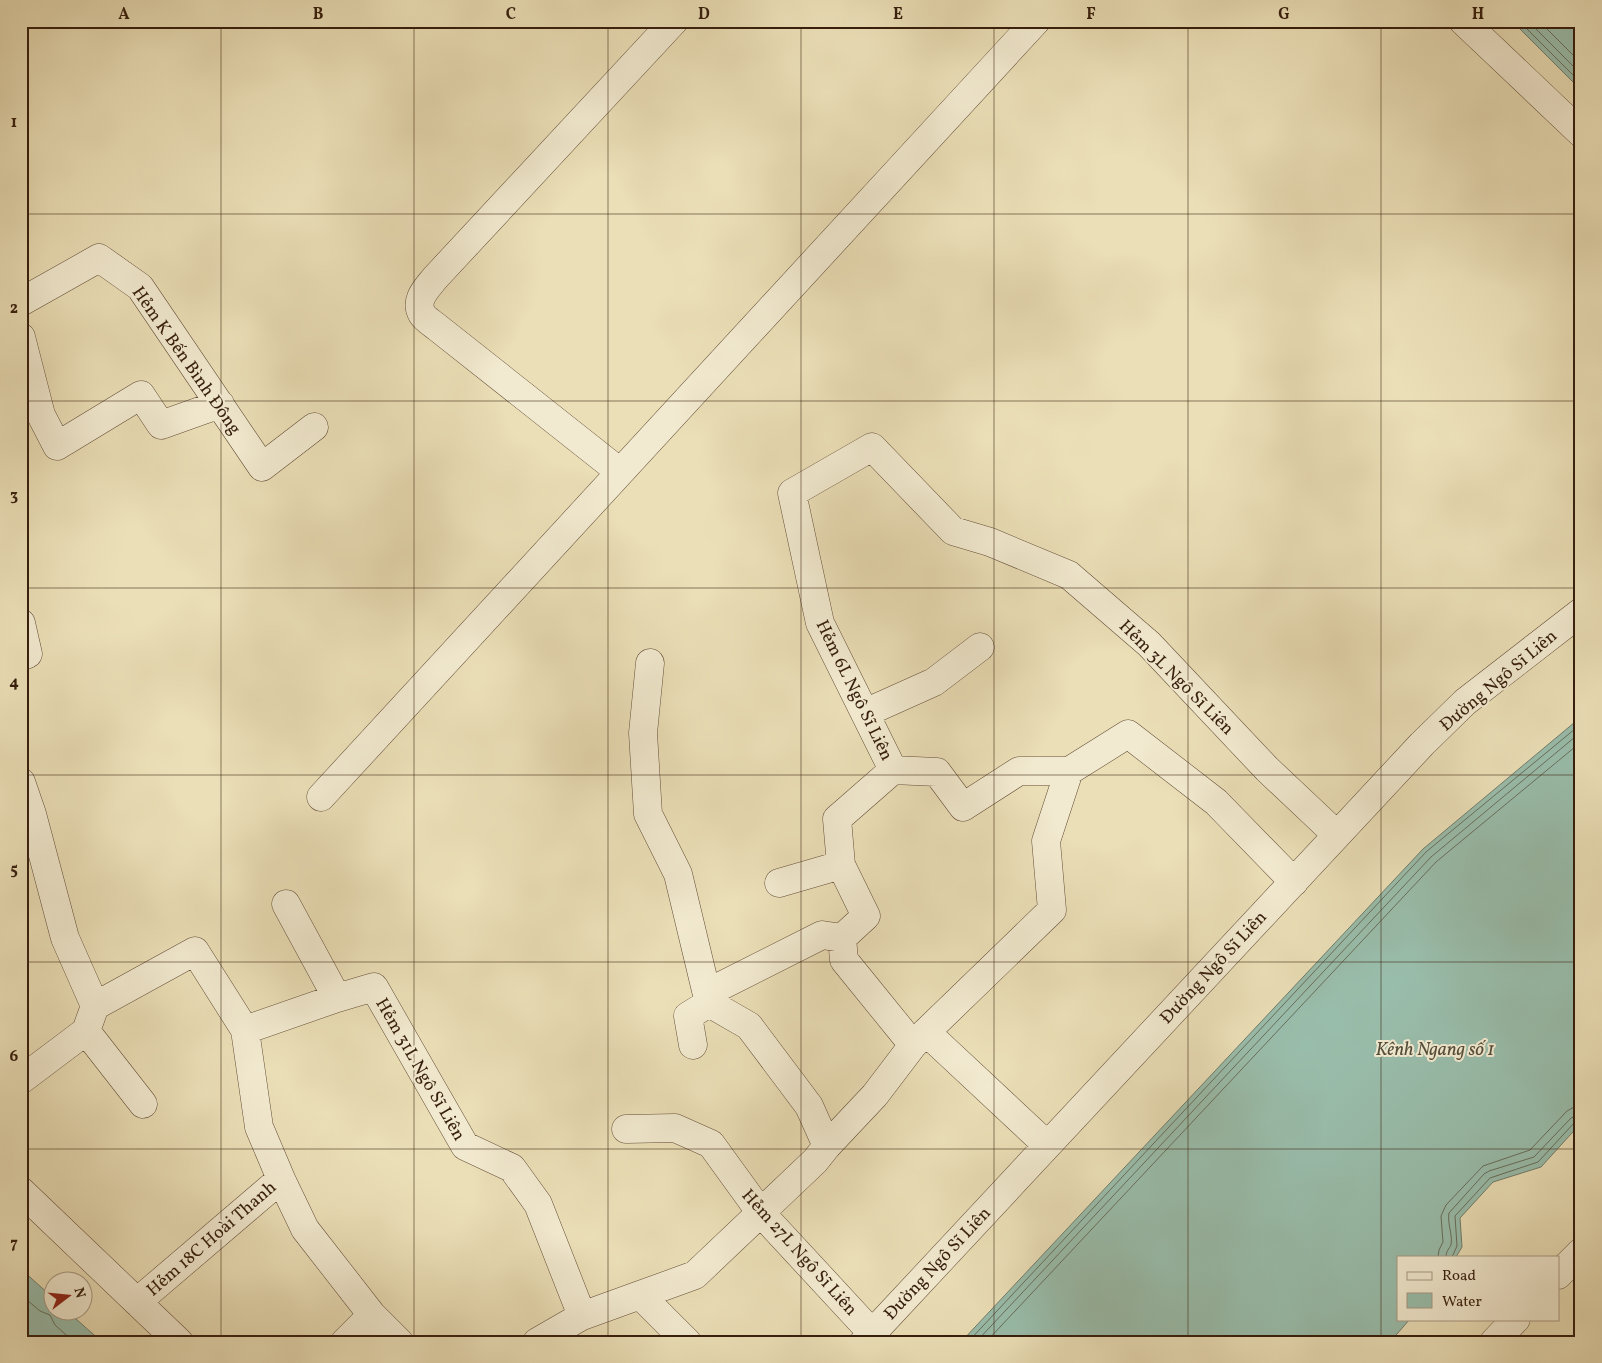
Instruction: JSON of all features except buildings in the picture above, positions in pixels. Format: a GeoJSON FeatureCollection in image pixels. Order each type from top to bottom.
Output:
{"type":"FeatureCollection","features":[{"type":"Feature","properties":{"kind":"street"},"geometry":{"type":"LineString","coordinates":[[620,472],[422,314],[420,304],[422,293],[435,278],[674,21]]}},
{"type":"Feature","properties":{"kind":"street"},"geometry":{"type":"LineString","coordinates":[[321,797],[1036,21]]}},
{"type":"Feature","properties":{"kind":"street"},"geometry":{"type":"LineString","coordinates":[[1463,21],[1581,133]]}},
{"type":"Feature","properties":{"kind":"street","name":"Hẻm K Bến Bình Đông"},"geometry":{"type":"LineString","coordinates":[[21,302],[99,258],[140,287],[262,467],[314,427]]}},
{"type":"Feature","properties":{"kind":"street"},"geometry":{"type":"LineString","coordinates":[[21,337],[30,410],[41,415],[57,446],[141,395],[162,425],[220,404]]}},
{"type":"Feature","properties":{"kind":"street","name":"Hẻm 3L Ngô Sĩ Liên"},"geometry":{"type":"LineString","coordinates":[[831,469],[872,447],[953,531],[990,542],[1069,576],[1149,644],[1267,769],[1337,835]]}},
{"type":"Feature","properties":{"kind":"street","name":"Hẻm 6L Ngô Sĩ Liên"},"geometry":{"type":"LineString","coordinates":[[831,469],[792,493],[820,623],[893,770],[937,772],[963,807],[1019,770],[1069,771]]}},
{"type":"Feature","properties":{"kind":"street","name":"Đường Ngô Sĩ Liên"},"geometry":{"type":"LineString","coordinates":[[868,1337],[1422,744],[1465,702],[1581,612]]}},
{"type":"Feature","properties":{"kind":"street"},"geometry":{"type":"LineString","coordinates":[[21,623],[28,654],[21,657]]}},
{"type":"Feature","properties":{"kind":"street"},"geometry":{"type":"LineString","coordinates":[[865,713],[934,682],[980,647]]}},
{"type":"Feature","properties":{"kind":"street"},"geometry":{"type":"LineString","coordinates":[[650,663],[643,733],[648,814],[678,874],[708,998],[749,1026],[809,1106],[827,1146]]}},
{"type":"Feature","properties":{"kind":"street"},"geometry":{"type":"LineString","coordinates":[[537,1342],[582,1316],[695,1275],[816,1160],[875,1094],[920,1039],[1052,910],[1046,841],[1069,771],[1128,734],[1216,802],[1294,882]]}},
{"type":"Feature","properties":{"kind":"street"},"geometry":{"type":"LineString","coordinates":[[842,938],[866,916],[841,865],[837,819],[893,770]]}},
{"type":"Feature","properties":{"kind":"street"},"geometry":{"type":"LineString","coordinates":[[21,782],[32,814],[65,938],[96,1006],[86,1032],[21,1080]]}},
{"type":"Feature","properties":{"kind":"street"},"geometry":{"type":"LineString","coordinates":[[779,883],[841,865]]}},
{"type":"Feature","properties":{"kind":"street"},"geometry":{"type":"LineString","coordinates":[[245,1030],[337,998],[286,904]]}},
{"type":"Feature","properties":{"kind":"street"},"geometry":{"type":"LineString","coordinates":[[693,1045],[688,1016],[708,998],[822,935],[842,938]]}},
{"type":"Feature","properties":{"kind":"street"},"geometry":{"type":"LineString","coordinates":[[842,938],[844,960],[920,1039],[1047,1145]]}},
{"type":"Feature","properties":{"kind":"street","name":"Hẻm 18C Hoài Thanh"},"geometry":{"type":"LineString","coordinates":[[96,1006],[195,952],[245,1030],[259,1127],[281,1179],[137,1302]]}},
{"type":"Feature","properties":{"kind":"street","name":"Hẻm 31L Ngô Sĩ Liên"},"geometry":{"type":"LineString","coordinates":[[337,998],[374,987],[465,1146],[512,1168],[538,1204],[582,1316]]}},
{"type":"Feature","properties":{"kind":"street"},"geometry":{"type":"LineString","coordinates":[[86,1032],[144,1104]]}},
{"type":"Feature","properties":{"kind":"street","name":"Hẻm 27L Ngô Sĩ Liên"},"geometry":{"type":"LineString","coordinates":[[626,1129],[675,1128],[711,1144],[761,1213],[868,1337]]}},
{"type":"Feature","properties":{"kind":"street"},"geometry":{"type":"LineString","coordinates":[[281,1179],[305,1229],[372,1315],[399,1342]]}},
{"type":"Feature","properties":{"kind":"street"},"geometry":{"type":"LineString","coordinates":[[21,1191],[179,1342]]}},
{"type":"Feature","properties":{"kind":"street"},"geometry":{"type":"LineString","coordinates":[[1560,1273],[1581,1252]]}},
{"type":"Feature","properties":{"kind":"street"},"geometry":{"type":"LineString","coordinates":[[640,1295],[687,1342]]}},
{"type":"Feature","properties":{"kind":"street"},"geometry":{"type":"LineString","coordinates":[[345,1342],[372,1315]]}},
{"type":"Feature","properties":{"kind":"street"},"geometry":{"type":"LineString","coordinates":[[1494,1342],[1515,1320]]}},
{"type":"Feature","properties":{"kind":"water"},"geometry":{"type":"Polygon","coordinates":[[[1512,21],[1581,21],[1581,90],[1512,21]]]}},
{"type":"Feature","properties":{"kind":"water","name":"Kênh Ngang số 1"},"geometry":{"type":"Polygon","coordinates":[[[1581,717],[1581,1123],[1541,1167],[1493,1182],[1460,1218],[1462,1247],[1457,1256],[1397,1256],[1397,1320],[1409,1320],[1390,1342],[961,1342],[1423,849],[1581,717]]]}},
{"type":"Feature","properties":{"kind":"water"},"geometry":{"type":"Polygon","coordinates":[[[21,1269],[42,1288],[42,1320],[77,1320],[102,1342],[21,1342],[21,1269]]]}}]}
